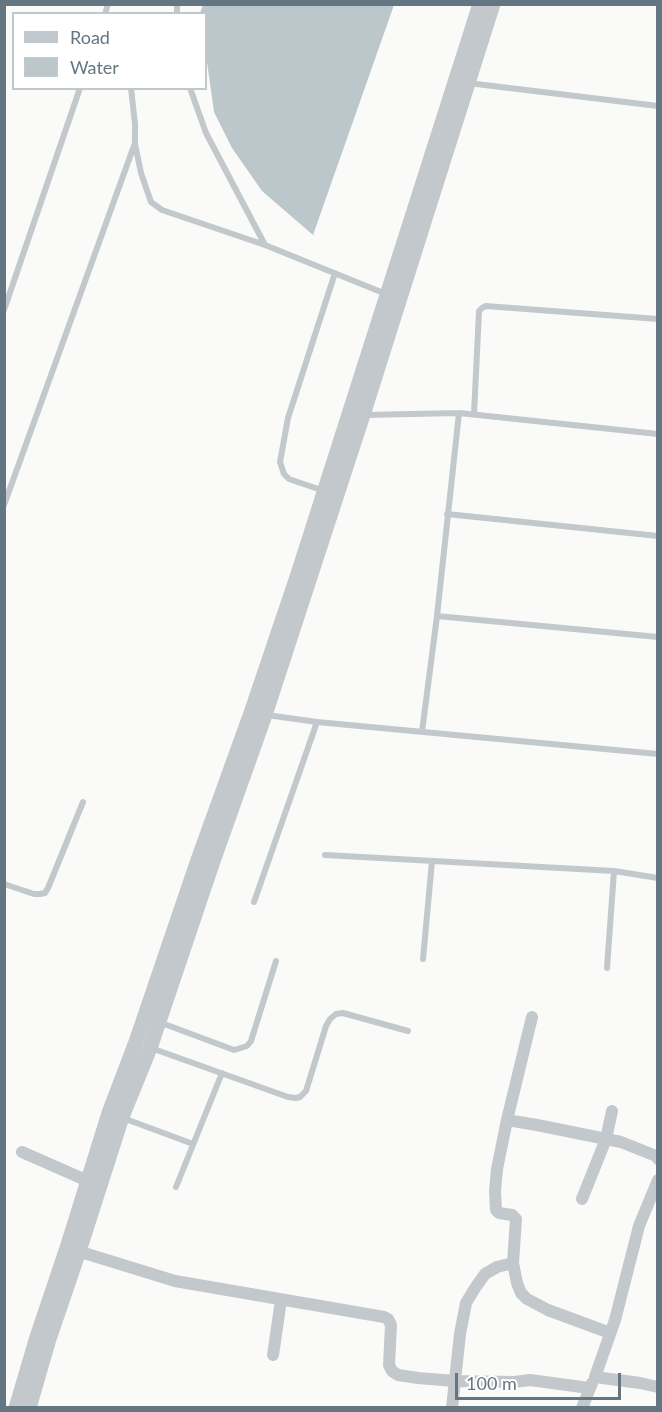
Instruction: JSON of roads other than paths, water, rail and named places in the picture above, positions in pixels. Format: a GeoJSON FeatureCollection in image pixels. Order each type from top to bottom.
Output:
{"type":"FeatureCollection","features":[{"type":"Feature","properties":{"kind":"street"},"geometry":{"type":"LineString","coordinates":[[462,82],[480,4]]}},
{"type":"Feature","properties":{"kind":"street"},"geometry":{"type":"LineString","coordinates":[[258,714],[324,491],[393,297],[462,82],[493,4]]}},
{"type":"Feature","properties":{"kind":"street"},"geometry":{"type":"LineString","coordinates":[[16,1407],[36,1340],[122,1118],[151,1019],[363,415],[393,297]]}},
{"type":"Feature","properties":{"kind":"street"},"geometry":{"type":"LineString","coordinates":[[532,1017],[497,1169],[496,1210],[499,1213],[512,1215],[516,1219],[513,1263],[521,1293],[527,1299],[548,1310],[610,1333]]}},
{"type":"Feature","properties":{"kind":"street"},"geometry":{"type":"LineString","coordinates":[[29,1407],[73,1249],[88,1181],[109,1113],[143,1045]]}},
{"type":"Feature","properties":{"kind":"street"},"geometry":{"type":"LineString","coordinates":[[582,1199],[606,1139],[612,1112]]}},
{"type":"Feature","properties":{"kind":"street"},"geometry":{"type":"LineString","coordinates":[[507,1120],[621,1142],[657,1155]]}},
{"type":"Feature","properties":{"kind":"street"},"geometry":{"type":"LineString","coordinates":[[22,1152],[88,1181]]}},
{"type":"Feature","properties":{"kind":"street"},"geometry":{"type":"LineString","coordinates":[[582,1407],[610,1333],[639,1226],[657,1180]]}},
{"type":"Feature","properties":{"kind":"street"},"geometry":{"type":"LineString","coordinates":[[73,1249],[175,1281],[384,1317],[391,1325],[389,1365],[398,1375],[455,1381],[530,1380],[640,1383],[657,1387]]}},
{"type":"Feature","properties":{"kind":"street"},"geometry":{"type":"LineString","coordinates":[[452,1407],[460,1334],[466,1303],[485,1274],[497,1267],[513,1263]]}},
{"type":"Feature","properties":{"kind":"street"},"geometry":{"type":"LineString","coordinates":[[273,1355],[281,1300]]}},
{"type":"Feature","properties":{"kind":"lane"},"geometry":{"type":"LineString","coordinates":[[462,82],[657,106]]}},
{"type":"Feature","properties":{"kind":"lane"},"geometry":{"type":"LineString","coordinates":[[4,310],[79,90]]}},
{"type":"Feature","properties":{"kind":"lane"},"geometry":{"type":"LineString","coordinates":[[131,90],[135,143],[141,173],[151,202],[162,210],[265,245],[393,297]]}},
{"type":"Feature","properties":{"kind":"lane"},"geometry":{"type":"LineString","coordinates":[[191,90],[206,133],[265,245]]}},
{"type":"Feature","properties":{"kind":"lane"},"geometry":{"type":"LineString","coordinates":[[4,505],[135,143]]}},
{"type":"Feature","properties":{"kind":"lane"},"geometry":{"type":"LineString","coordinates":[[324,491],[290,479],[284,474],[280,462],[288,418],[335,273]]}},
{"type":"Feature","properties":{"kind":"lane"},"geometry":{"type":"LineString","coordinates":[[474,414],[479,311],[482,308],[486,306],[657,319]]}},
{"type":"Feature","properties":{"kind":"lane"},"geometry":{"type":"LineString","coordinates":[[363,415],[459,413],[657,434]]}},
{"type":"Feature","properties":{"kind":"lane"},"geometry":{"type":"LineString","coordinates":[[422,732],[459,413]]}},
{"type":"Feature","properties":{"kind":"lane"},"geometry":{"type":"LineString","coordinates":[[447,514],[657,536]]}},
{"type":"Feature","properties":{"kind":"lane"},"geometry":{"type":"LineString","coordinates":[[437,616],[657,637]]}},
{"type":"Feature","properties":{"kind":"lane"},"geometry":{"type":"LineString","coordinates":[[258,714],[317,722],[657,754]]}},
{"type":"Feature","properties":{"kind":"lane"},"geometry":{"type":"LineString","coordinates":[[254,902],[317,722]]}},
{"type":"Feature","properties":{"kind":"lane"},"geometry":{"type":"LineString","coordinates":[[4,884],[34,894],[45,892],[83,802]]}},
{"type":"Feature","properties":{"kind":"lane"},"geometry":{"type":"LineString","coordinates":[[325,855],[614,871],[657,878]]}},
{"type":"Feature","properties":{"kind":"lane"},"geometry":{"type":"LineString","coordinates":[[423,959],[432,861]]}},
{"type":"Feature","properties":{"kind":"lane"},"geometry":{"type":"LineString","coordinates":[[607,968],[614,871]]}},
{"type":"Feature","properties":{"kind":"lane"},"geometry":{"type":"LineString","coordinates":[[151,1019],[234,1050],[246,1046],[251,1041],[276,962]]}},
{"type":"Feature","properties":{"kind":"lane"},"geometry":{"type":"LineString","coordinates":[[143,1045],[296,1098],[306,1091],[326,1026],[336,1014],[343,1013],[408,1032]]}},
{"type":"Feature","properties":{"kind":"lane"},"geometry":{"type":"LineString","coordinates":[[176,1186],[222,1073]]}},
{"type":"Feature","properties":{"kind":"lane"},"geometry":{"type":"LineString","coordinates":[[122,1118],[193,1144]]}},
{"type":"Feature","properties":{"kind":"water"},"geometry":{"type":"Polygon","coordinates":[[[203,5],[394,5],[313,235],[262,191],[232,148],[214,112],[207,62],[207,12],[200,12],[203,5]]]}}]}
